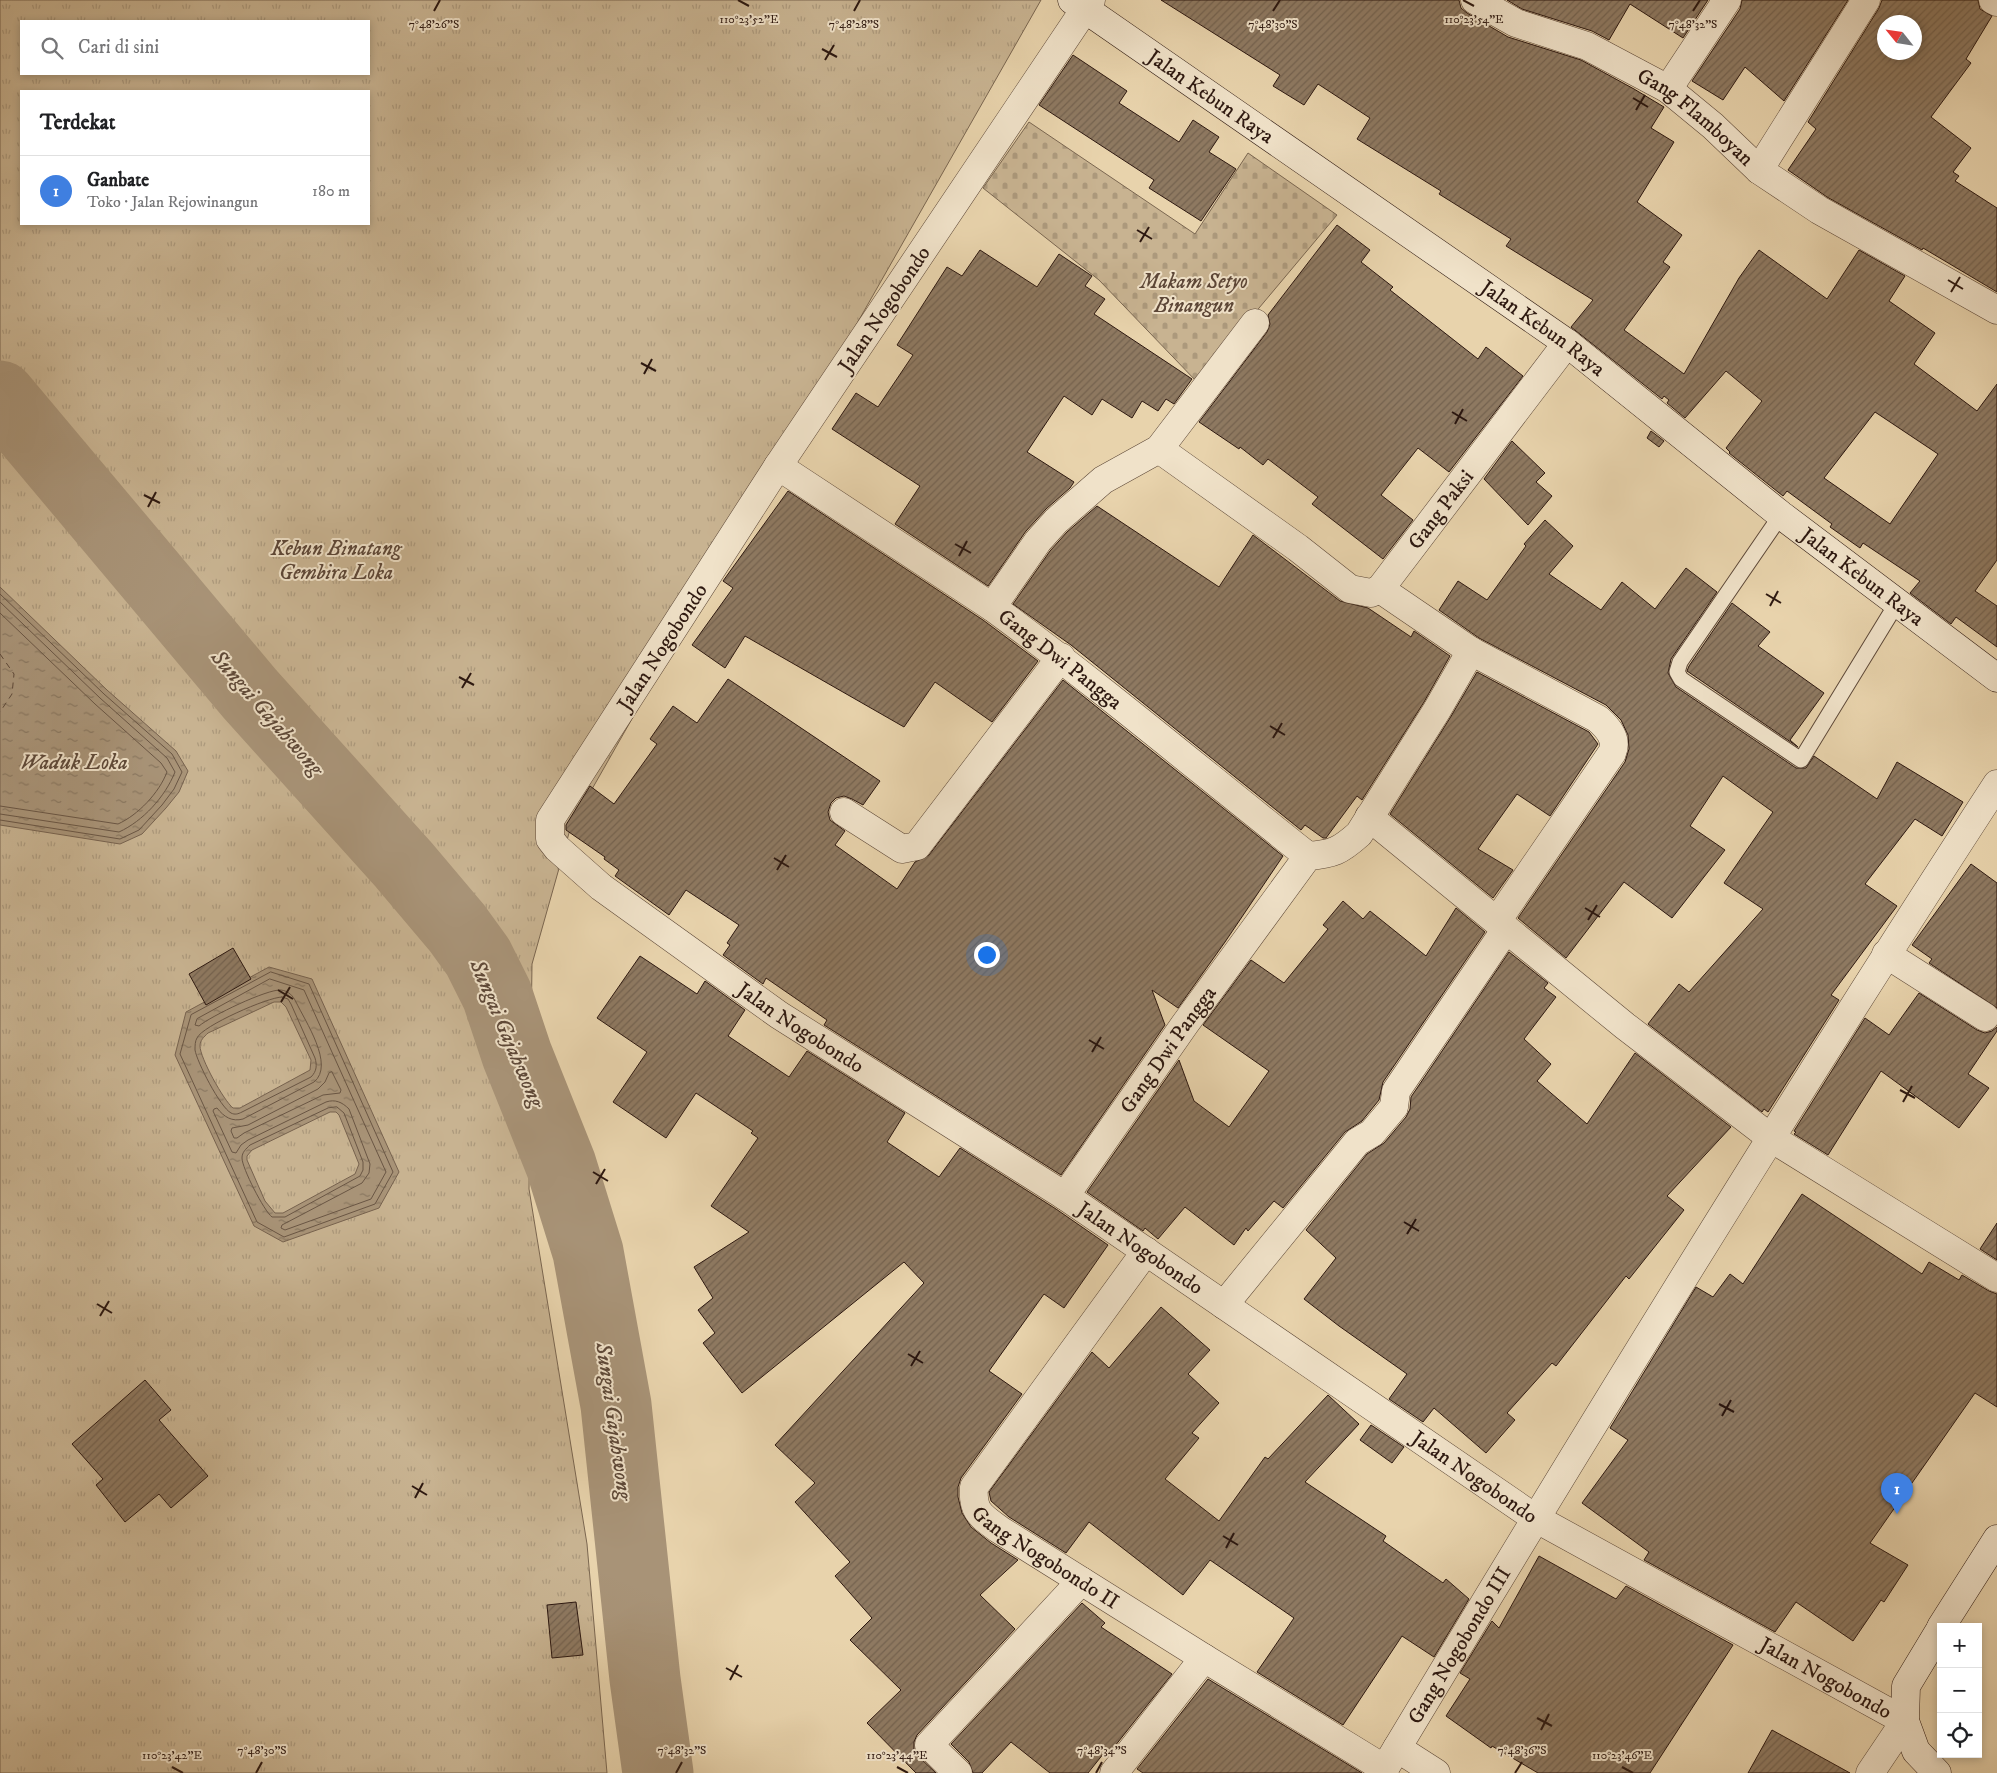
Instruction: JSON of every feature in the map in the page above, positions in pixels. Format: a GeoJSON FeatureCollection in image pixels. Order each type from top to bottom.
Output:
{"type":"FeatureCollection","features":[{"type":"Feature","properties":{"kind":"street","name":"Gang Flamboyan"},"geometry":{"type":"LineString","coordinates":[[1475,0],[1516,22],[1587,46],[1668,90],[1712,126],[1758,170],[1866,0]]}},
{"type":"Feature","properties":{"kind":"street"},"geometry":{"type":"LineString","coordinates":[[1668,90],[1727,0]]}},
{"type":"Feature","properties":{"kind":"street","name":"Jalan Kebun Raya"},"geometry":{"type":"LineString","coordinates":[[1083,3],[1567,343],[1781,515],[1997,678]]}},
{"type":"Feature","properties":{"kind":"street","name":"Jalan Nogobondo"},"geometry":{"type":"LineString","coordinates":[[1083,3],[778,466],[550,820],[550,839],[556,848],[601,887],[779,1015],[1065,1196],[1536,1518],[1905,1721]]}},
{"type":"Feature","properties":{"kind":"street"},"geometry":{"type":"LineString","coordinates":[[1758,170],[1820,210],[1997,310]]}},
{"type":"Feature","properties":{"kind":"street"},"geometry":{"type":"LineString","coordinates":[[1224,1305],[1357,1142],[1372,1133],[1394,1107],[1396,1091],[1612,753],[1614,743],[1606,726],[1598,720],[1471,651],[1380,589],[1370,594],[1350,589],[1298,548],[1159,449],[1255,323]]}},
{"type":"Feature","properties":{"kind":"street","name":"Gang Paksi"},"geometry":{"type":"LineString","coordinates":[[1380,589],[1567,343]]}},
{"type":"Feature","properties":{"kind":"street","name":"Gang Dwi Pangga"},"geometry":{"type":"LineString","coordinates":[[1065,1196],[1186,1024],[1308,856],[1178,754],[1061,657],[992,607],[1038,541],[1056,521],[1103,480],[1159,449]]}},
{"type":"Feature","properties":{"kind":"street"},"geometry":{"type":"LineString","coordinates":[[778,466],[992,607]]}},
{"type":"Feature","properties":{"kind":"street"},"geometry":{"type":"LineString","coordinates":[[1308,856],[1329,855],[1347,845],[1359,834],[1437,710],[1471,651]]}},
{"type":"Feature","properties":{"kind":"street"},"geometry":{"type":"LineString","coordinates":[[844,812],[902,849],[917,846],[1061,657]]}},
{"type":"Feature","properties":{"kind":"street","name":"Gang Nogobondo III"},"geometry":{"type":"LineString","coordinates":[[1388,1763],[1536,1518],[1771,1138],[1886,954],[1997,784]]}},
{"type":"Feature","properties":{"kind":"street"},"geometry":{"type":"LineString","coordinates":[[1368,817],[1626,1026],[1771,1138],[1997,1278]]}},
{"type":"Feature","properties":{"kind":"street"},"geometry":{"type":"LineString","coordinates":[[1886,954],[1985,1017]]}},
{"type":"Feature","properties":{"kind":"street","name":"Gang Nogobondo II"},"geometry":{"type":"LineString","coordinates":[[1146,1251],[974,1487],[973,1502],[977,1512],[986,1520],[1204,1658],[1388,1763],[1436,1773]]}},
{"type":"Feature","properties":{"kind":"street"},"geometry":{"type":"LineString","coordinates":[[1944,1623],[1997,1539]]}},
{"type":"Feature","properties":{"kind":"street"},"geometry":{"type":"LineString","coordinates":[[958,1773],[929,1745],[1082,1581]]}},
{"type":"Feature","properties":{"kind":"street"},"geometry":{"type":"LineString","coordinates":[[1937,1634],[1906,1686],[1905,1721],[1916,1751],[1937,1773]]}},
{"type":"Feature","properties":{"kind":"street"},"geometry":{"type":"LineString","coordinates":[[1114,1773],[1204,1658]]}},
{"type":"Feature","properties":{"kind":"street"},"geometry":{"type":"LineString","coordinates":[[1870,1773],[1905,1721]]}},
{"type":"Feature","properties":{"kind":"lane"},"geometry":{"type":"LineString","coordinates":[[1781,515],[1680,662],[1677,672],[1681,680],[1800,760],[1897,603]]}},
{"type":"Feature","properties":{"kind":"green space","name":"Kebun Binatang Gembira Loka"},"geometry":{"type":"Polygon","coordinates":[[[0,0],[1041,0],[571,826],[532,964],[529,1189],[587,1544],[607,1773],[0,1773],[0,0]]]}},
{"type":"Feature","properties":{"kind":"green space","name":"Makam Setyo Binangun"},"geometry":{"type":"Polygon","coordinates":[[[1029,122],[1195,234],[1248,153],[1337,215],[1197,382],[1099,280],[983,188],[1029,122]]]}},
{"type":"Feature","properties":{"kind":"water","name":"Waduk Loka"},"geometry":{"type":"Polygon","coordinates":[[[0,587],[107,690],[176,751],[188,771],[179,792],[142,834],[120,844],[0,825],[0,587]]]}},
{"type":"Feature","properties":{"kind":"water"},"geometry":{"type":"Polygon","coordinates":[[[269,967],[312,979],[399,1172],[379,1208],[283,1242],[254,1226],[175,1055],[186,1012],[269,967]],[[274,1002],[208,1033],[202,1039],[201,1052],[208,1069],[224,1097],[233,1108],[240,1108],[310,1070],[311,1060],[286,1007],[281,1002],[274,1002]],[[330,1112],[252,1150],[247,1156],[265,1201],[275,1213],[283,1213],[355,1174],[359,1164],[339,1115],[336,1112],[330,1112]]]}},
{"type":"Feature","properties":{"kind":"building"},"geometry":{"type":"Polygon","coordinates":[[[1161,0],[1459,0],[1461,8],[1467,13],[1508,37],[1581,60],[1664,107],[1651,128],[1674,142],[1637,202],[1682,235],[1663,262],[1670,267],[1624,330],[1684,374],[1739,278],[1759,250],[1827,299],[1859,250],[1905,276],[1889,301],[1935,333],[1914,364],[1977,411],[1997,384],[1997,560],[1975,591],[1997,606],[1997,647],[1956,617],[1951,624],[1910,593],[1920,581],[1863,543],[1860,548],[1830,527],[1832,524],[1787,491],[1783,496],[1729,453],[1726,448],[1762,401],[1726,371],[1685,418],[1667,403],[1669,400],[1664,396],[1662,399],[1571,327],[1593,300],[1506,246],[1511,239],[1439,194],[1441,191],[1357,139],[1370,118],[1318,84],[1304,105],[1273,86],[1280,75],[1161,0]],[[1875,412],[1824,478],[1890,524],[1938,454],[1875,412]]]}},
{"type":"Feature","properties":{"kind":"building"},"geometry":{"type":"Polygon","coordinates":[[[1507,0],[1708,0],[1683,38],[1630,4],[1609,40],[1592,31],[1522,9],[1507,0]]]}},
{"type":"Feature","properties":{"kind":"building"},"geometry":{"type":"Polygon","coordinates":[[[1742,0],[1848,0],[1784,101],[1745,67],[1723,100],[1692,81],[1740,9],[1742,0]]]}},
{"type":"Feature","properties":{"kind":"building"},"geometry":{"type":"Polygon","coordinates":[[[1882,0],[1978,0],[1980,9],[1992,16],[1966,59],[1971,63],[1931,117],[1971,148],[1953,172],[1959,176],[1955,181],[1997,208],[1997,292],[1923,248],[1922,250],[1827,197],[1788,170],[1816,129],[1808,122],[1879,8],[1882,0]]]}},
{"type":"Feature","properties":{"kind":"building"},"geometry":{"type":"Polygon","coordinates":[[[1073,55],[1127,91],[1119,103],[1179,142],[1193,120],[1219,137],[1209,152],[1236,169],[1201,221],[1149,188],[1154,180],[1039,105],[1073,55]]]}},
{"type":"Feature","properties":{"kind":"building"},"geometry":{"type":"Polygon","coordinates":[[[1337,225],[1370,250],[1361,262],[1393,287],[1390,290],[1478,359],[1486,347],[1523,376],[1449,472],[1418,448],[1381,495],[1413,520],[1383,559],[1312,504],[1318,497],[1268,459],[1263,465],[1240,447],[1239,449],[1199,422],[1267,332],[1270,324],[1268,315],[1337,225]]]}},
{"type":"Feature","properties":{"kind":"building"},"geometry":{"type":"Polygon","coordinates":[[[980,250],[1037,287],[1059,254],[1092,276],[1085,286],[1105,299],[1094,314],[1192,379],[1174,404],[1166,399],[1158,411],[1142,401],[1132,418],[1102,399],[1092,415],[1064,396],[1027,452],[1074,482],[1026,531],[988,586],[895,524],[920,486],[832,429],[856,393],[878,407],[913,355],[897,345],[947,267],[962,276],[980,250]]]}},
{"type":"Feature","properties":{"kind":"building"},"geometry":{"type":"Polygon","coordinates":[[[1651,431],[1664,441],[1659,447],[1647,438],[1651,431]]]}},
{"type":"Feature","properties":{"kind":"building"},"geometry":{"type":"Polygon","coordinates":[[[1512,441],[1545,473],[1536,482],[1552,496],[1528,525],[1484,479],[1512,441]]]}},
{"type":"Feature","properties":{"kind":"building"},"geometry":{"type":"Polygon","coordinates":[[[788,491],[983,620],[1038,661],[992,722],[935,682],[904,727],[745,636],[725,668],[692,645],[733,588],[723,581],[788,491]]]}},
{"type":"Feature","properties":{"kind":"building"},"geometry":{"type":"Polygon","coordinates":[[[1097,506],[1219,587],[1253,535],[1340,601],[1368,608],[1411,637],[1414,631],[1450,656],[1424,702],[1362,800],[1357,796],[1326,838],[1323,838],[1305,825],[1301,830],[1071,645],[1013,604],[1050,551],[1067,532],[1097,506]]]}},
{"type":"Feature","properties":{"kind":"building"},"geometry":{"type":"Polygon","coordinates":[[[1545,520],[1573,546],[1549,574],[1601,610],[1622,582],[1655,609],[1686,568],[1717,592],[1671,659],[1668,673],[1676,687],[1796,768],[1806,768],[1814,756],[1877,799],[1897,762],[1963,802],[1942,836],[1915,819],[1865,884],[1897,906],[1831,995],[1839,1000],[1768,1112],[1764,1109],[1762,1112],[1648,1024],[1679,984],[1689,992],[1763,909],[1724,883],[1773,812],[1723,776],[1690,826],[1725,850],[1672,918],[1624,882],[1566,958],[1518,918],[1625,762],[1629,749],[1628,735],[1621,720],[1606,705],[1479,638],[1439,610],[1458,581],[1487,600],[1526,546],[1524,544],[1545,520]]]}},
{"type":"Feature","properties":{"kind":"building"},"geometry":{"type":"Polygon","coordinates":[[[1732,603],[1770,632],[1758,646],[1824,693],[1790,740],[1798,747],[1687,671],[1732,603]]]}},
{"type":"Feature","properties":{"kind":"building"},"geometry":{"type":"Polygon","coordinates":[[[1477,672],[1589,732],[1598,744],[1550,816],[1517,794],[1478,849],[1513,870],[1493,898],[1390,814],[1477,672]]]}},
{"type":"Feature","properties":{"kind":"building"},"geometry":{"type":"Polygon","coordinates":[[[728,679],[880,781],[863,805],[844,796],[836,798],[831,803],[828,812],[830,820],[845,831],[835,845],[897,889],[915,862],[929,855],[1063,680],[1283,856],[1178,1008],[1152,990],[1165,1025],[1061,1175],[824,1025],[827,1020],[766,978],[763,984],[723,955],[730,945],[727,943],[739,925],[686,890],[669,915],[615,876],[619,870],[604,859],[605,857],[566,830],[566,825],[590,786],[614,804],[657,744],[650,739],[673,706],[697,723],[728,679]]]}},
{"type":"Feature","properties":{"kind":"building"},"geometry":{"type":"Polygon","coordinates":[[[1971,864],[1997,883],[1997,1008],[1929,963],[1932,959],[1912,945],[1971,864]]]}},
{"type":"Feature","properties":{"kind":"building"},"geometry":{"type":"Polygon","coordinates":[[[1343,901],[1363,919],[1370,911],[1426,956],[1456,908],[1485,932],[1383,1082],[1379,1100],[1362,1121],[1345,1132],[1283,1208],[1274,1201],[1248,1231],[1246,1228],[1234,1245],[1185,1207],[1158,1239],[1145,1228],[1143,1231],[1087,1192],[1179,1060],[1194,1101],[1229,1127],[1269,1071],[1203,1025],[1251,960],[1284,983],[1328,929],[1323,925],[1343,901]]]}},
{"type":"Feature","properties":{"kind":"building"},"geometry":{"type":"Polygon","coordinates":[[[233,948],[251,979],[206,1005],[189,974],[233,948]]]}},
{"type":"Feature","properties":{"kind":"building"},"geometry":{"type":"Polygon","coordinates":[[[1509,952],[1548,983],[1544,988],[1556,997],[1524,1039],[1551,1064],[1537,1081],[1587,1124],[1635,1053],[1731,1127],[1667,1196],[1684,1210],[1629,1279],[1626,1276],[1556,1366],[1552,1363],[1507,1413],[1515,1420],[1486,1453],[1434,1408],[1423,1422],[1389,1399],[1407,1374],[1304,1299],[1336,1258],[1306,1230],[1367,1154],[1384,1143],[1406,1117],[1410,1109],[1411,1097],[1509,952]]]}},
{"type":"Feature","properties":{"kind":"building"},"geometry":{"type":"Polygon","coordinates":[[[640,956],[697,994],[705,981],[745,1010],[728,1036],[789,1077],[807,1051],[905,1113],[887,1142],[939,1177],[960,1148],[1056,1209],[1108,1245],[1064,1308],[1044,1294],[989,1371],[1022,1394],[961,1478],[958,1487],[958,1497],[962,1513],[971,1527],[991,1543],[1018,1560],[980,1595],[1015,1629],[917,1735],[914,1742],[914,1750],[936,1773],[916,1773],[867,1723],[901,1690],[850,1640],[872,1618],[835,1576],[850,1562],[795,1502],[815,1483],[775,1445],[924,1283],[904,1262],[742,1393],[703,1343],[715,1333],[698,1310],[713,1298],[694,1267],[749,1232],[711,1206],[758,1138],[751,1133],[753,1131],[696,1093],[666,1138],[613,1102],[647,1052],[597,1018],[640,956]]]}},
{"type":"Feature","properties":{"kind":"building"},"geometry":{"type":"Polygon","coordinates":[[[1919,993],[1977,1030],[1985,1033],[1997,1027],[1997,1031],[1968,1074],[1989,1088],[1959,1128],[1881,1071],[1828,1155],[1794,1134],[1796,1132],[1794,1131],[1865,1018],[1889,1035],[1919,993]]]}},
{"type":"Feature","properties":{"kind":"building"},"geometry":{"type":"Polygon","coordinates":[[[1802,1194],[1922,1274],[1929,1262],[1959,1280],[1962,1275],[1997,1294],[1997,1407],[1975,1393],[1870,1543],[1908,1565],[1884,1602],[1881,1600],[1853,1641],[1796,1602],[1775,1632],[1644,1560],[1649,1552],[1582,1503],[1628,1440],[1610,1428],[1696,1287],[1713,1297],[1730,1274],[1743,1284],[1802,1194]]]}},
{"type":"Feature","properties":{"kind":"building"},"geometry":{"type":"Polygon","coordinates":[[[1997,1223],[1997,1260],[1980,1249],[1997,1223]]]}},
{"type":"Feature","properties":{"kind":"building"},"geometry":{"type":"Polygon","coordinates":[[[1161,1307],[1210,1350],[1188,1374],[1219,1403],[1192,1433],[1199,1438],[1165,1479],[1219,1521],[1265,1457],[1268,1459],[1328,1395],[1359,1424],[1305,1482],[1386,1536],[1383,1541],[1443,1583],[1446,1579],[1469,1599],[1434,1657],[1402,1636],[1343,1725],[1257,1672],[1294,1618],[1210,1560],[1183,1595],[1089,1522],[1066,1553],[1009,1517],[991,1501],[989,1492],[1092,1352],[1109,1368],[1161,1307]]]}},
{"type":"Feature","properties":{"kind":"building"},"geometry":{"type":"Polygon","coordinates":[[[145,1380],[171,1410],[159,1420],[208,1476],[171,1508],[159,1494],[125,1522],[96,1485],[103,1479],[72,1444],[145,1380]]]}},
{"type":"Feature","properties":{"kind":"building"},"geometry":{"type":"Polygon","coordinates":[[[1371,1425],[1404,1447],[1392,1463],[1360,1440],[1371,1425]]]}},
{"type":"Feature","properties":{"kind":"building"},"geometry":{"type":"Polygon","coordinates":[[[1539,1556],[1616,1599],[1626,1586],[1733,1645],[1650,1773],[1538,1773],[1492,1746],[1491,1748],[1446,1716],[1470,1679],[1460,1673],[1492,1621],[1499,1628],[1539,1556]]]}},
{"type":"Feature","properties":{"kind":"building"},"geometry":{"type":"Polygon","coordinates":[[[576,1602],[583,1655],[552,1658],[547,1605],[576,1602]]]}},
{"type":"Feature","properties":{"kind":"building"},"geometry":{"type":"Polygon","coordinates":[[[1082,1603],[1105,1623],[1101,1627],[1172,1674],[1107,1756],[1104,1753],[1088,1773],[1050,1773],[1011,1742],[982,1773],[973,1773],[969,1762],[951,1744],[1082,1603]]]}},
{"type":"Feature","properties":{"kind":"building"},"geometry":{"type":"Polygon","coordinates":[[[1208,1679],[1362,1773],[1143,1773],[1137,1769],[1208,1679]]]}},
{"type":"Feature","properties":{"kind":"building"},"geometry":{"type":"Polygon","coordinates":[[[1772,1730],[1850,1773],[1748,1773],[1772,1730]]]}},
{"type":"Feature","properties":{"kind":"waterway","name":"Sungai Gajahwong"},"geometry":{"type":"LineString","coordinates":[[0,396],[250,694],[403,864],[457,928],[478,957],[497,995],[517,1055],[561,1165],[588,1252],[616,1405],[645,1679],[658,1773]]}},
{"type":"Feature","properties":{"kind":"ferry route"},"geometry":{"type":"LineString","coordinates":[[0,654],[14,674],[12,694],[0,712]]}},
{"type":"Feature","properties":{"kind":"place","name":"Ganbate"},"geometry":{"type":"Point","coordinates":[1897,1514]}}]}
